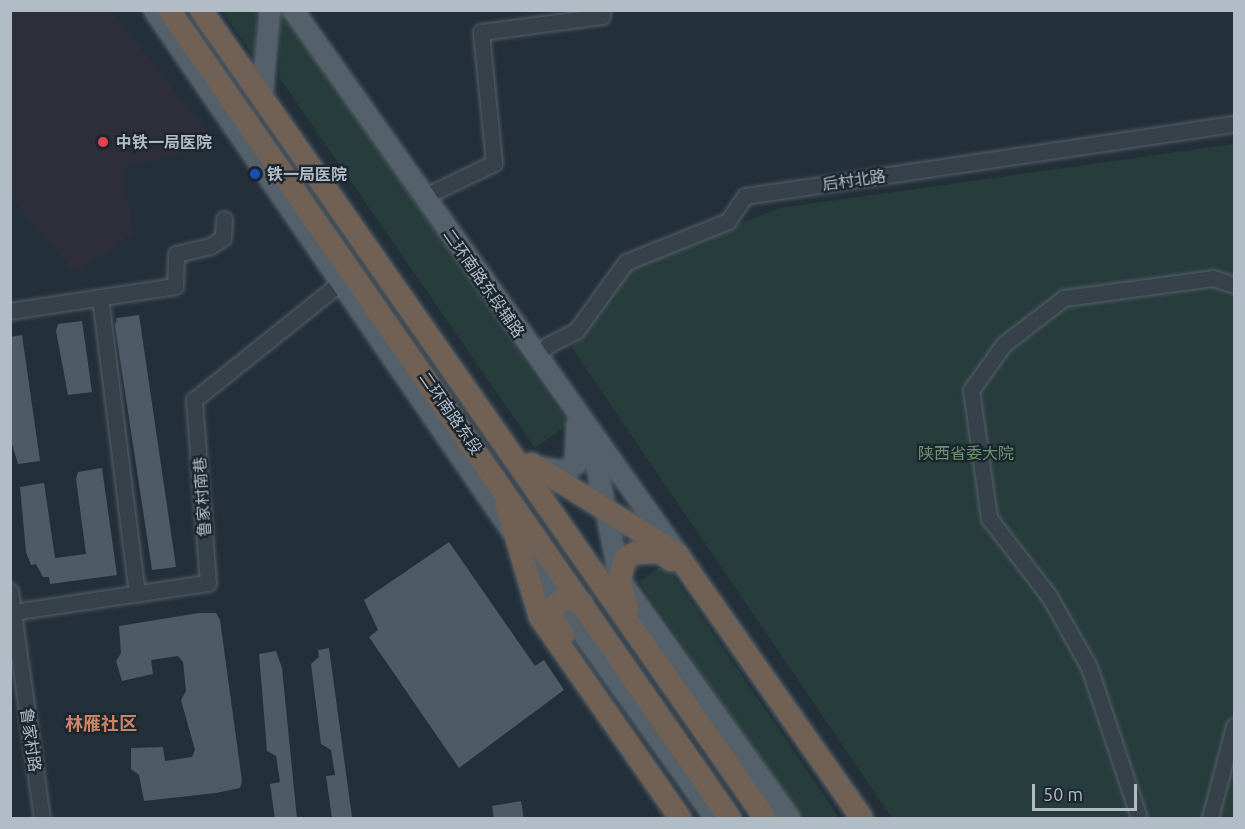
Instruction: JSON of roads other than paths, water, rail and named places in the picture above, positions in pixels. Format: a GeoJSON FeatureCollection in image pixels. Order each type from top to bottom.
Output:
{"type":"FeatureCollection","features":[{"type":"Feature","properties":{"kind":"highway"},"geometry":{"type":"LineString","coordinates":[[201,10],[633,624],[765,819]]}},
{"type":"Feature","properties":{"kind":"highway","name":"二环南路东段"},"geometry":{"type":"LineString","coordinates":[[165,11],[500,484],[730,819]]}},
{"type":"Feature","properties":{"kind":"highway"},"geometry":{"type":"LineString","coordinates":[[483,411],[507,429],[623,590],[633,624]]}},
{"type":"Feature","properties":{"kind":"highway"},"geometry":{"type":"LineString","coordinates":[[533,465],[677,554],[862,819]]}},
{"type":"Feature","properties":{"kind":"highway"},"geometry":{"type":"LineString","coordinates":[[500,484],[540,617],[680,819]]}},
{"type":"Feature","properties":{"kind":"highway"},"geometry":{"type":"LineString","coordinates":[[623,590],[626,559],[635,553],[660,552],[670,559],[850,819]]}},
{"type":"Feature","properties":{"kind":"highway"},"geometry":{"type":"LineString","coordinates":[[582,603],[573,598],[557,601],[552,618],[694,819]]}},
{"type":"Feature","properties":{"kind":"main road"},"geometry":{"type":"LineString","coordinates":[[262,99],[270,10]]}},
{"type":"Feature","properties":{"kind":"main road","name":"二环南路东段辅路"},"geometry":{"type":"LineString","coordinates":[[293,10],[590,437],[677,554]]}},
{"type":"Feature","properties":{"kind":"main road"},"geometry":{"type":"LineString","coordinates":[[165,11],[339,284],[516,538],[557,601],[576,618],[715,819]]}},
{"type":"Feature","properties":{"kind":"main road"},"geometry":{"type":"LineString","coordinates":[[533,465],[564,471],[575,465],[580,438],[576,417]]}},
{"type":"Feature","properties":{"kind":"main road"},"geometry":{"type":"LineString","coordinates":[[590,437],[623,590],[790,819]]}},
{"type":"Feature","properties":{"kind":"main road"},"geometry":{"type":"LineString","coordinates":[[516,538],[582,603]]}},
{"type":"Feature","properties":{"kind":"street"},"geometry":{"type":"LineString","coordinates":[[423,197],[494,163],[481,32],[602,16],[602,10]]}},
{"type":"Feature","properties":{"kind":"street","name":"后村北路"},"geometry":{"type":"LineString","coordinates":[[536,357],[548,345],[576,331],[626,262],[728,221],[745,196],[1234,124]]}},
{"type":"Feature","properties":{"kind":"street"},"geometry":{"type":"LineString","coordinates":[[10,311],[175,286],[176,254],[210,246],[223,238],[224,219]]}},
{"type":"Feature","properties":{"kind":"street"},"geometry":{"type":"LineString","coordinates":[[1139,819],[1089,668],[1049,596],[989,518],[971,390],[1004,344],[1064,298],[1213,278],[1234,285]]}},
{"type":"Feature","properties":{"kind":"street","name":"鲁家村南巷"},"geometry":{"type":"LineString","coordinates":[[14,612],[208,583],[194,400],[339,284]]}},
{"type":"Feature","properties":{"kind":"street"},"geometry":{"type":"LineString","coordinates":[[100,297],[137,594]]}},
{"type":"Feature","properties":{"kind":"street","name":"鲁家村路"},"geometry":{"type":"LineString","coordinates":[[10,591],[42,819]]}},
{"type":"Feature","properties":{"kind":"street"},"geometry":{"type":"LineString","coordinates":[[1210,819],[1234,726]]}},
{"type":"Feature","properties":{"kind":"place","name":"中铁一局医院"},"geometry":{"type":"Point","coordinates":[103,142]}},
{"type":"Feature","properties":{"kind":"place","name":"铁一局医院"},"geometry":{"type":"Point","coordinates":[255,174]}},
{"type":"Feature","properties":{"kind":"district","name":"林雁社区"},"geometry":{"type":"Point","coordinates":[101,723]}},
{"type":"Feature","properties":{"kind":"park label","name":"陕西省委大院"},"geometry":{"type":"Point","coordinates":[966,453]}}]}
